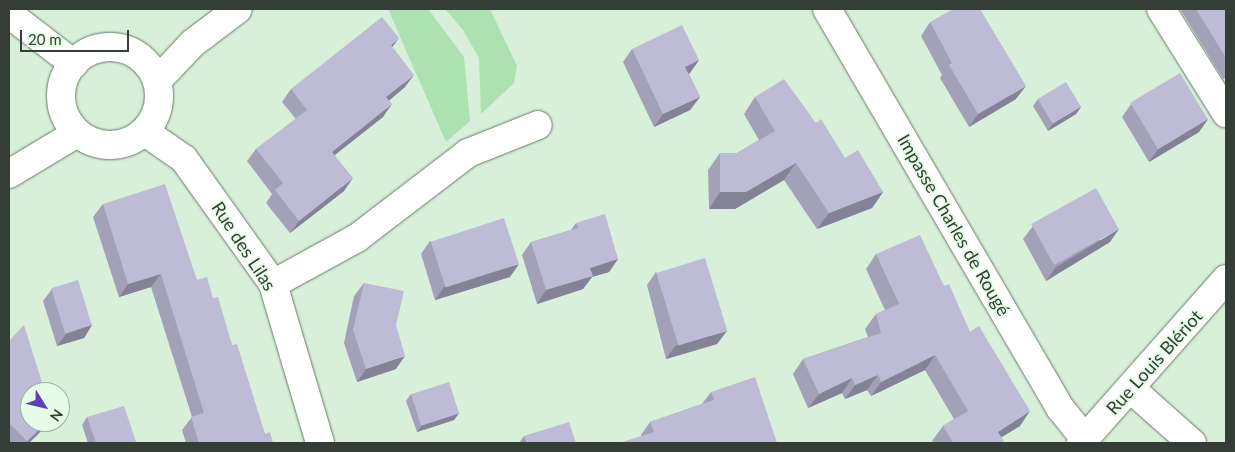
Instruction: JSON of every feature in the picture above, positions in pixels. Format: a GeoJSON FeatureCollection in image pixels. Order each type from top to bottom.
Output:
{"type":"FeatureCollection","features":[{"type":"Feature","properties":{"kind":"street"},"geometry":{"type":"LineString","coordinates":[[158,80],[193,42],[238,9]]}},
{"type":"Feature","properties":{"kind":"street","name":"Impasse Charles de Rougé"},"geometry":{"type":"LineString","coordinates":[[827,9],[1060,408],[1083,441]]}},
{"type":"Feature","properties":{"kind":"street"},"geometry":{"type":"LineString","coordinates":[[1161,9],[1226,113]]}},
{"type":"Feature","properties":{"kind":"street"},"geometry":{"type":"LineString","coordinates":[[9,14],[74,64]]}},
{"type":"Feature","properties":{"kind":"street"},"geometry":{"type":"LineString","coordinates":[[116,46],[142,57],[158,80],[159,108],[145,132],[120,145],[92,143],[77,133],[70,125],[60,98],[68,71],[88,51],[116,46]]}},
{"type":"Feature","properties":{"kind":"street"},"geometry":{"type":"LineString","coordinates":[[273,284],[357,238],[468,153],[538,125]]}},
{"type":"Feature","properties":{"kind":"street","name":"Rue des Lilas"},"geometry":{"type":"LineString","coordinates":[[145,132],[184,159],[273,284],[320,443]]}},
{"type":"Feature","properties":{"kind":"street"},"geometry":{"type":"LineString","coordinates":[[9,174],[77,133]]}},
{"type":"Feature","properties":{"kind":"street","name":"Rue Louis Blériot"},"geometry":{"type":"LineString","coordinates":[[1083,441],[1226,279]]}},
{"type":"Feature","properties":{"kind":"street"},"geometry":{"type":"LineString","coordinates":[[1130,388],[1192,443]]}},
{"type":"Feature","properties":{"kind":"green space"},"geometry":{"type":"Polygon","coordinates":[[[388,9],[428,9],[464,57],[470,121],[446,142],[388,9]]]}},
{"type":"Feature","properties":{"kind":"green space"},"geometry":{"type":"Polygon","coordinates":[[[445,9],[490,9],[517,66],[514,83],[481,114],[479,58],[463,30],[445,9]]]}},
{"type":"Feature","properties":{"kind":"building"},"geometry":{"type":"Polygon","coordinates":[[[953,9],[980,9],[1026,86],[978,114],[949,65],[952,63],[930,22],[953,9]]]}},
{"type":"Feature","properties":{"kind":"building"},"geometry":{"type":"Polygon","coordinates":[[[1196,9],[1226,9],[1226,58],[1196,9]]]}},
{"type":"Feature","properties":{"kind":"building"},"geometry":{"type":"Polygon","coordinates":[[[382,17],[399,38],[391,45],[414,75],[386,97],[392,104],[332,152],[353,178],[299,221],[275,190],[283,183],[256,149],[307,110],[291,89],[382,17]]]}},
{"type":"Feature","properties":{"kind":"building"},"geometry":{"type":"Polygon","coordinates":[[[682,25],[699,60],[685,67],[700,97],[663,114],[632,49],[682,25]]]}},
{"type":"Feature","properties":{"kind":"building"},"geometry":{"type":"Polygon","coordinates":[[[1180,73],[1208,119],[1158,149],[1130,103],[1180,73]]]}},
{"type":"Feature","properties":{"kind":"building"},"geometry":{"type":"Polygon","coordinates":[[[784,79],[816,123],[821,119],[845,158],[858,150],[883,192],[829,213],[796,163],[746,192],[720,192],[720,153],[737,153],[775,131],[755,97],[784,79]]]}},
{"type":"Feature","properties":{"kind":"building"},"geometry":{"type":"Polygon","coordinates":[[[1066,82],[1081,107],[1053,124],[1038,99],[1066,82]]]}},
{"type":"Feature","properties":{"kind":"building"},"geometry":{"type":"Polygon","coordinates":[[[165,184],[197,280],[207,277],[213,298],[218,297],[232,345],[237,344],[265,434],[270,432],[273,443],[199,443],[191,417],[204,413],[161,274],[128,284],[103,204],[165,184]]]}},
{"type":"Feature","properties":{"kind":"building"},"geometry":{"type":"Polygon","coordinates":[[[1096,188],[1119,229],[1054,265],[1031,224],[1096,188]]]}},
{"type":"Feature","properties":{"kind":"building"},"geometry":{"type":"Polygon","coordinates":[[[605,214],[618,259],[590,268],[593,276],[546,290],[531,242],[578,228],[576,223],[605,214]]]}},
{"type":"Feature","properties":{"kind":"building"},"geometry":{"type":"Polygon","coordinates":[[[504,218],[519,264],[446,287],[431,242],[504,218]]]}},
{"type":"Feature","properties":{"kind":"building"},"geometry":{"type":"Polygon","coordinates":[[[920,235],[944,286],[949,284],[970,332],[979,326],[1030,411],[998,432],[1004,441],[999,443],[953,443],[943,426],[968,411],[935,355],[881,382],[878,375],[855,385],[852,378],[819,394],[803,359],[881,333],[876,314],[899,304],[876,254],[920,235]]]}},
{"type":"Feature","properties":{"kind":"building"},"geometry":{"type":"Polygon","coordinates":[[[705,258],[727,331],[678,346],[656,273],[705,258]]]}},
{"type":"Feature","properties":{"kind":"building"},"geometry":{"type":"Polygon","coordinates":[[[78,280],[92,325],[65,333],[51,288],[78,280]]]}},
{"type":"Feature","properties":{"kind":"building"},"geometry":{"type":"Polygon","coordinates":[[[364,283],[404,291],[396,325],[405,356],[366,369],[353,330],[364,283]]]}},
{"type":"Feature","properties":{"kind":"building"},"geometry":{"type":"Polygon","coordinates":[[[24,325],[42,382],[20,382],[20,432],[36,432],[27,441],[9,423],[9,341],[24,325]]]}},
{"type":"Feature","properties":{"kind":"building"},"geometry":{"type":"Polygon","coordinates":[[[755,377],[777,443],[619,443],[654,432],[650,422],[714,400],[711,392],[755,377]]]}},
{"type":"Feature","properties":{"kind":"building"},"geometry":{"type":"Polygon","coordinates":[[[449,382],[459,413],[421,426],[411,394],[449,382]]]}},
{"type":"Feature","properties":{"kind":"building"},"geometry":{"type":"Polygon","coordinates":[[[124,406],[136,442],[96,443],[87,417],[124,406]]]}},
{"type":"Feature","properties":{"kind":"building"},"geometry":{"type":"Polygon","coordinates":[[[569,422],[576,443],[527,443],[524,436],[569,422]]]}}]}
